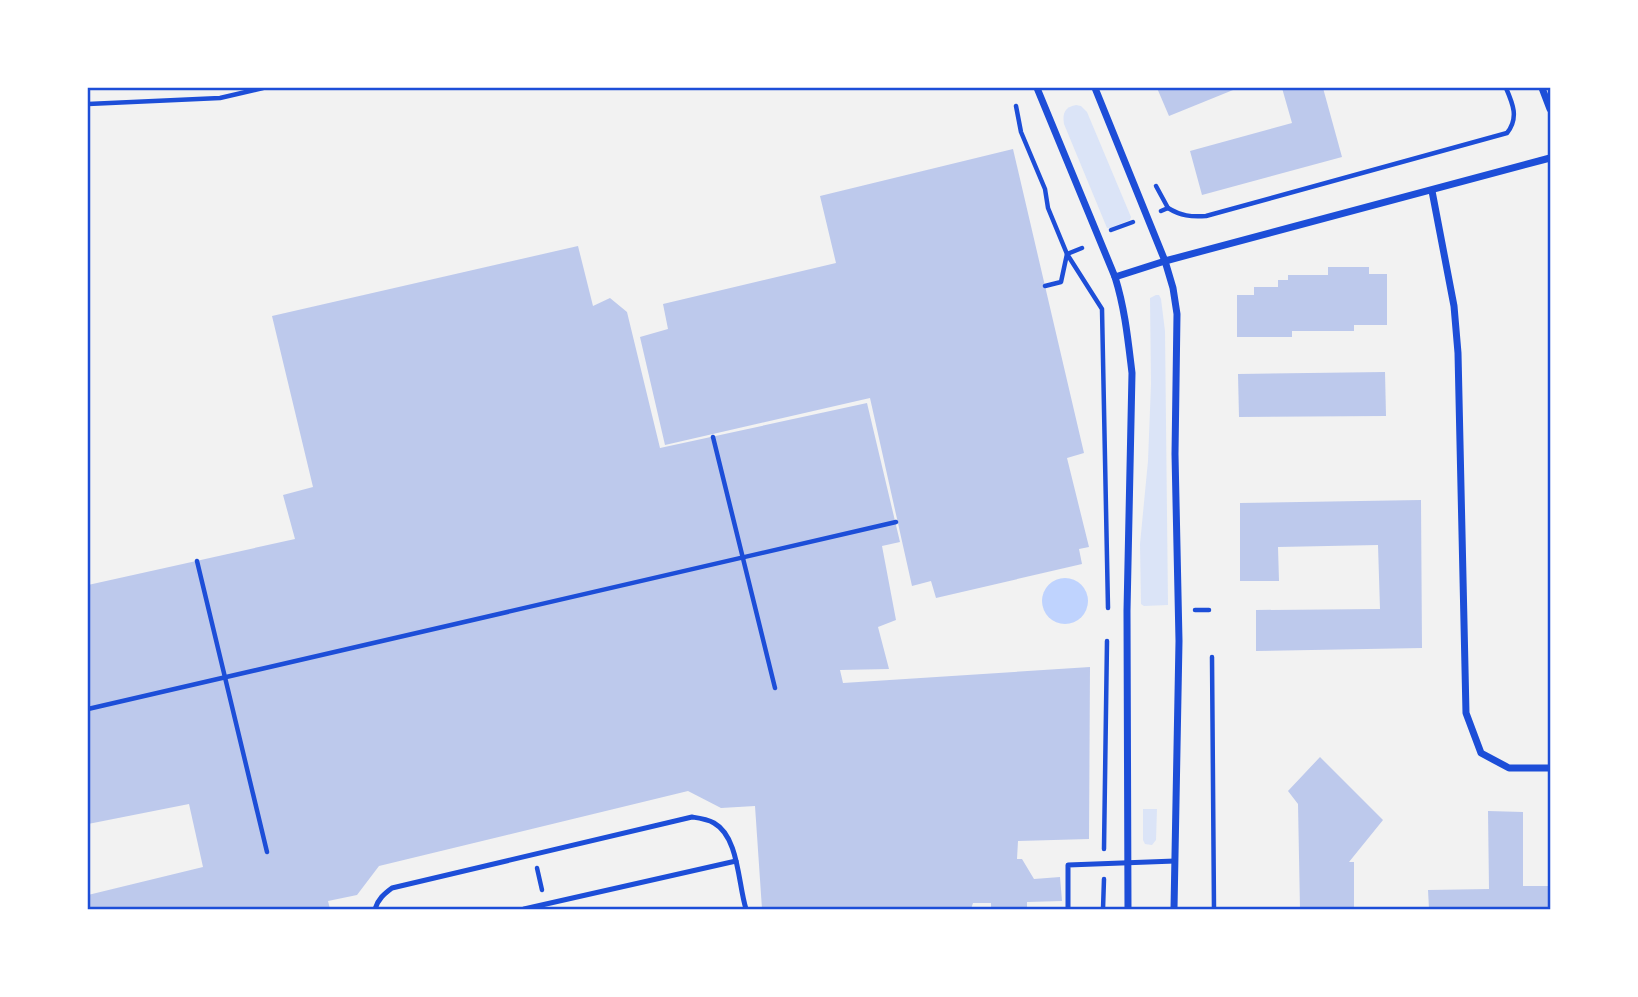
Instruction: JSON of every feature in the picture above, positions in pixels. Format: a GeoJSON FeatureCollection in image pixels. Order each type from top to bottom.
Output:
{"type":"FeatureCollection","features":[{"type":"Feature","properties":{"kind":"street"},"geometry":{"type":"LineString","coordinates":[[1037,88],[1115,277],[1124,306],[1132,373],[1127,611],[1128,909]]}},
{"type":"Feature","properties":{"kind":"street"},"geometry":{"type":"LineString","coordinates":[[1095,88],[1165,261],[1177,314],[1175,454],[1179,641],[1174,909]]}},
{"type":"Feature","properties":{"kind":"street"},"geometry":{"type":"LineString","coordinates":[[1542,88],[1550,109]]}},
{"type":"Feature","properties":{"kind":"street"},"geometry":{"type":"LineString","coordinates":[[1115,277],[1165,261],[1550,158]]}},
{"type":"Feature","properties":{"kind":"street"},"geometry":{"type":"LineString","coordinates":[[1432,191],[1454,306],[1458,353],[1466,713],[1481,753],[1509,768],[1550,768]]}},
{"type":"Feature","properties":{"kind":"lane"},"geometry":{"type":"LineString","coordinates":[[375,909],[377,903],[393,888],[692,817],[715,823],[725,832],[736,861],[746,909]]}},
{"type":"Feature","properties":{"kind":"lane"},"geometry":{"type":"LineString","coordinates":[[524,909],[736,861]]}},
{"type":"Feature","properties":{"kind":"lane"},"geometry":{"type":"LineString","coordinates":[[1068,909],[1068,866],[1175,861]]}},
{"type":"Feature","properties":{"kind":"path"},"geometry":{"type":"LineString","coordinates":[[88,104],[219,98],[263,88]]}},
{"type":"Feature","properties":{"kind":"path"},"geometry":{"type":"LineString","coordinates":[[1152,176],[1167,208],[1191,217],[1206,215],[1507,134],[1514,108],[1506,88]]}},
{"type":"Feature","properties":{"kind":"path"},"geometry":{"type":"LineString","coordinates":[[1016,106],[1021,132],[1045,189],[1048,208],[1067,254],[1102,309],[1108,612]]}},
{"type":"Feature","properties":{"kind":"path"},"geometry":{"type":"LineString","coordinates":[[1160,212],[1167,208]]}},
{"type":"Feature","properties":{"kind":"path"},"geometry":{"type":"LineString","coordinates":[[1110,231],[1133,222]]}},
{"type":"Feature","properties":{"kind":"path"},"geometry":{"type":"LineString","coordinates":[[1067,254],[1082,248]]}},
{"type":"Feature","properties":{"kind":"path"},"geometry":{"type":"LineString","coordinates":[[1045,286],[1061,282],[1067,254]]}},
{"type":"Feature","properties":{"kind":"path"},"geometry":{"type":"LineString","coordinates":[[713,437],[775,688]]}},
{"type":"Feature","properties":{"kind":"path"},"geometry":{"type":"LineString","coordinates":[[88,709],[896,522]]}},
{"type":"Feature","properties":{"kind":"path"},"geometry":{"type":"LineString","coordinates":[[197,561],[267,852]]}},
{"type":"Feature","properties":{"kind":"path"},"geometry":{"type":"LineString","coordinates":[[1194,610],[1209,610]]}},
{"type":"Feature","properties":{"kind":"path"},"geometry":{"type":"LineString","coordinates":[[1103,909],[1108,634]]}},
{"type":"Feature","properties":{"kind":"path"},"geometry":{"type":"LineString","coordinates":[[1212,657],[1214,909]]}},
{"type":"Feature","properties":{"kind":"shaded area"},"geometry":{"type":"Polygon","coordinates":[[[1076,105],[1087,112],[1131,217],[1130,220],[1110,228],[1107,228],[1064,124],[1065,111],[1076,105]]]}},
{"type":"Feature","properties":{"kind":"shaded area"},"geometry":{"type":"Polygon","coordinates":[[[1156,295],[1161,299],[1165,331],[1168,605],[1144,606],[1141,604],[1140,544],[1148,461],[1150,298],[1156,295]]]}},
{"type":"Feature","properties":{"kind":"shaded area"},"geometry":{"type":"Polygon","coordinates":[[[1143,809],[1157,809],[1156,840],[1152,845],[1145,844],[1143,840],[1143,809]]]}},
{"type":"Feature","properties":{"kind":"water"},"geometry":{"type":"Polygon","coordinates":[[[1065,578],[1081,585],[1088,601],[1081,617],[1065,624],[1049,617],[1042,601],[1049,585],[1065,578]]]}},
{"type":"Feature","properties":{"kind":"building"},"geometry":{"type":"Polygon","coordinates":[[[1157,88],[1238,88],[1169,116],[1157,88]]]}},
{"type":"Feature","properties":{"kind":"building"},"geometry":{"type":"Polygon","coordinates":[[[1282,88],[1323,88],[1342,157],[1202,195],[1190,151],[1292,123],[1282,88]]]}},
{"type":"Feature","properties":{"kind":"building"},"geometry":{"type":"Polygon","coordinates":[[[1013,149],[1084,453],[1067,458],[1089,547],[1079,549],[1082,564],[936,598],[931,581],[912,586],[870,398],[665,445],[640,337],[668,329],[663,304],[836,263],[820,196],[1013,149]]]}},
{"type":"Feature","properties":{"kind":"building"},"geometry":{"type":"Polygon","coordinates":[[[578,246],[593,306],[610,298],[627,312],[660,448],[867,403],[900,542],[882,546],[896,620],[878,627],[889,669],[840,670],[843,683],[1090,667],[1089,839],[1018,841],[1017,859],[1022,859],[1034,879],[1060,877],[1062,901],[1027,902],[1027,909],[991,909],[991,903],[973,903],[971,909],[762,909],[755,806],[721,808],[688,791],[379,866],[357,895],[328,901],[330,909],[88,909],[88,895],[203,867],[189,804],[88,824],[88,585],[295,539],[283,495],[313,487],[272,316],[578,246]]]}},
{"type":"Feature","properties":{"kind":"building"},"geometry":{"type":"Polygon","coordinates":[[[1328,267],[1369,267],[1369,274],[1387,274],[1387,325],[1354,325],[1354,331],[1292,331],[1292,337],[1237,337],[1237,295],[1254,295],[1254,287],[1278,287],[1278,280],[1288,280],[1288,275],[1328,275],[1328,267]]]}},
{"type":"Feature","properties":{"kind":"building"},"geometry":{"type":"Polygon","coordinates":[[[1385,372],[1386,416],[1239,417],[1238,374],[1385,372]]]}},
{"type":"Feature","properties":{"kind":"building"},"geometry":{"type":"Polygon","coordinates":[[[1421,500],[1422,648],[1256,651],[1256,610],[1380,609],[1378,545],[1278,547],[1279,581],[1240,581],[1240,503],[1421,500]]]}},
{"type":"Feature","properties":{"kind":"building"},"geometry":{"type":"Polygon","coordinates":[[[1320,757],[1383,820],[1349,862],[1354,862],[1354,909],[1300,909],[1298,804],[1288,791],[1320,757]]]}},
{"type":"Feature","properties":{"kind":"building"},"geometry":{"type":"Polygon","coordinates":[[[1488,811],[1523,812],[1523,886],[1550,886],[1550,909],[1429,909],[1428,890],[1489,889],[1488,811]]]}}]}
